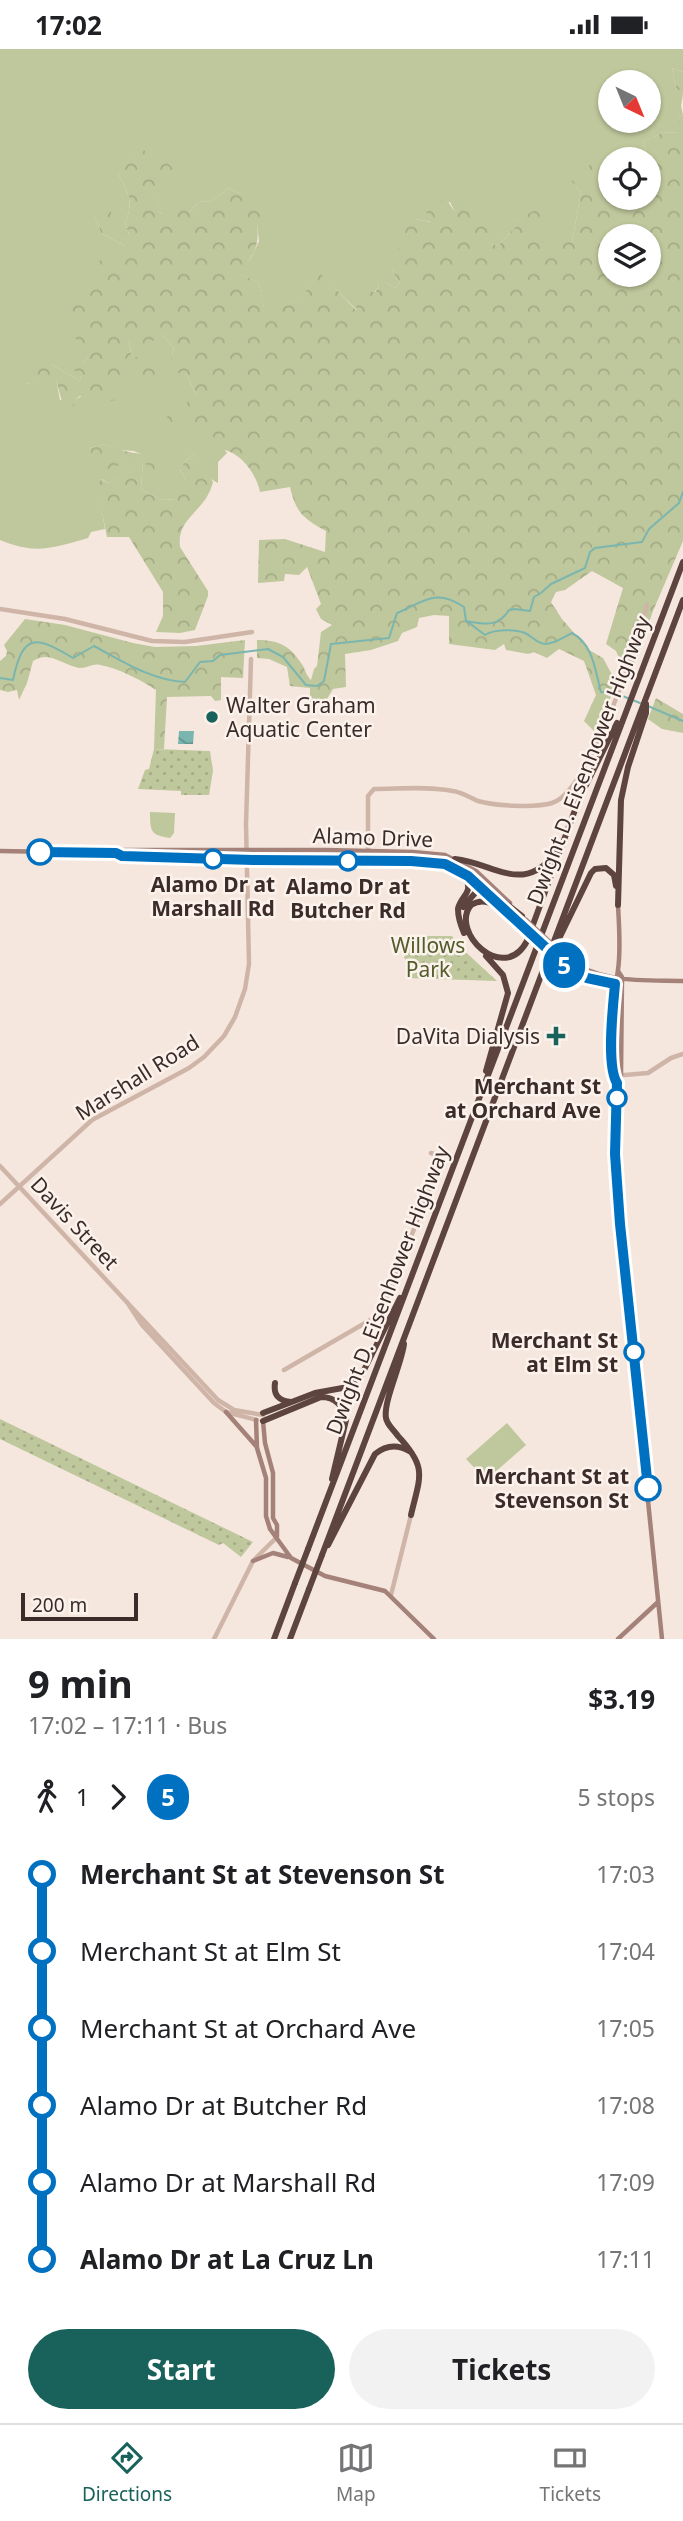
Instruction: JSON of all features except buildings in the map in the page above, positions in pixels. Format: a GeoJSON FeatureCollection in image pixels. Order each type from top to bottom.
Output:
{"type":"FeatureCollection","features":[{"type":"Feature","properties":{"kind":"highway","name":"Dwight D. Eisenhower Highway"},"geometry":{"type":"LineString","coordinates":[[274,1639],[683,562]]}},
{"type":"Feature","properties":{"kind":"highway","name":"Dwight D. Eisenhower Highway"},"geometry":{"type":"LineString","coordinates":[[290,1639],[545,963],[643,712],[645,698],[683,600]]}},
{"type":"Feature","properties":{"kind":"highway"},"geometry":{"type":"LineString","coordinates":[[508,914],[483,900],[471,905],[464,918],[467,931],[488,953],[499,959],[512,957],[523,948],[593,770],[626,707]]}},
{"type":"Feature","properties":{"kind":"highway"},"geometry":{"type":"LineString","coordinates":[[618,905],[621,800],[643,712]]}},
{"type":"Feature","properties":{"kind":"highway"},"geometry":{"type":"LineString","coordinates":[[455,859],[466,860],[505,874],[522,874],[536,870],[550,860],[564,839]]}},
{"type":"Feature","properties":{"kind":"highway"},"geometry":{"type":"LineString","coordinates":[[421,861],[448,870],[467,881],[469,888],[458,908],[463,932],[499,969],[508,989],[487,1062],[484,1083]]}},
{"type":"Feature","properties":{"kind":"highway"},"geometry":{"type":"LineString","coordinates":[[545,963],[561,938],[588,878],[595,869],[606,868],[614,875],[618,905]]}},
{"type":"Feature","properties":{"kind":"highway"},"geometry":{"type":"LineString","coordinates":[[460,916],[465,904],[481,887],[488,888],[523,917]]}},
{"type":"Feature","properties":{"kind":"highway"},"geometry":{"type":"LineString","coordinates":[[259,1417],[315,1393],[341,1390],[353,1384],[362,1374],[393,1310],[407,1288]]}},
{"type":"Feature","properties":{"kind":"highway"},"geometry":{"type":"LineString","coordinates":[[405,1335],[402,1357],[387,1403],[386,1418],[415,1456],[420,1471],[411,1515]]}},
{"type":"Feature","properties":{"kind":"highway"},"geometry":{"type":"LineString","coordinates":[[275,1384],[274,1390],[279,1398],[292,1402]]}},
{"type":"Feature","properties":{"kind":"highway"},"geometry":{"type":"LineString","coordinates":[[259,1417],[321,1397],[328,1397],[339,1404],[346,1420],[331,1489]]}},
{"type":"Feature","properties":{"kind":"highway"},"geometry":{"type":"LineString","coordinates":[[322,1555],[337,1532],[375,1454],[394,1446],[415,1456]]}},
{"type":"Feature","properties":{"kind":"main road","name":"Alamo Drive"},"geometry":{"type":"LineString","coordinates":[[0,851],[424,853],[455,859],[476,871],[567,958],[590,972],[621,980],[683,981]]}},
{"type":"Feature","properties":{"kind":"main road","name":"Alamo Drive"},"geometry":{"type":"LineString","coordinates":[[116,853],[122,856],[247,860],[436,862],[453,867],[481,887],[565,966],[587,978],[615,984],[621,980]]}},
{"type":"Feature","properties":{"kind":"main road"},"geometry":{"type":"LineString","coordinates":[[618,905],[621,1075],[617,1083],[615,1154],[662,1639]]}},
{"type":"Feature","properties":{"kind":"main road"},"geometry":{"type":"LineString","coordinates":[[615,984],[613,1076],[617,1083]]}},
{"type":"Feature","properties":{"kind":"main road"},"geometry":{"type":"LineString","coordinates":[[226,1412],[257,1448]]}},
{"type":"Feature","properties":{"kind":"main road"},"geometry":{"type":"LineString","coordinates":[[259,1417],[257,1448],[266,1478],[266,1516],[270,1529],[291,1558]]}},
{"type":"Feature","properties":{"kind":"main road"},"geometry":{"type":"LineString","coordinates":[[259,1417],[273,1473],[273,1518],[277,1525],[277,1537]]}},
{"type":"Feature","properties":{"kind":"main road"},"geometry":{"type":"LineString","coordinates":[[253,1561],[274,1553],[291,1558],[325,1576],[376,1587],[391,1595],[434,1639]]}},
{"type":"Feature","properties":{"kind":"main road"},"geometry":{"type":"LineString","coordinates":[[618,1639],[659,1601]]}},
{"type":"Feature","properties":{"kind":"main road"},"geometry":{"type":"LineString","coordinates":[[643,1616],[650,1612],[660,1614]]}},
{"type":"Feature","properties":{"kind":"street"},"geometry":{"type":"LineString","coordinates":[[368,861],[368,796],[374,789],[452,790],[477,801],[494,804],[541,805],[558,801],[574,787],[615,705],[647,605]]}},
{"type":"Feature","properties":{"kind":"street"},"geometry":{"type":"LineString","coordinates":[[0,609],[65,619],[152,641],[185,642],[252,632]]}},
{"type":"Feature","properties":{"kind":"street","name":"Marshall Road"},"geometry":{"type":"LineString","coordinates":[[0,1205],[92,1121],[189,1068],[210,1052],[224,1036],[239,1010],[247,981],[250,928],[247,851],[251,659]]}},
{"type":"Feature","properties":{"kind":"street"},"geometry":{"type":"LineString","coordinates":[[613,1076],[648,1073],[671,1058],[683,1054]]}},
{"type":"Feature","properties":{"kind":"street"},"geometry":{"type":"LineString","coordinates":[[284,1370],[372,1319],[384,1306],[428,1193],[438,1160],[437,1155],[431,1153]]}},
{"type":"Feature","properties":{"kind":"street","name":"Davis Street"},"geometry":{"type":"LineString","coordinates":[[0,1166],[223,1403],[259,1417]]}},
{"type":"Feature","properties":{"kind":"street","name":"Davis Street"},"geometry":{"type":"LineString","coordinates":[[127,1302],[142,1325],[210,1399],[226,1412],[259,1417]]}},
{"type":"Feature","properties":{"kind":"street"},"geometry":{"type":"LineString","coordinates":[[391,1595],[411,1515]]}},
{"type":"Feature","properties":{"kind":"street"},"geometry":{"type":"LineString","coordinates":[[214,1639],[253,1561],[277,1537]]}},
{"type":"Feature","properties":{"kind":"green space"},"geometry":{"type":"Polygon","coordinates":[[[0,49],[683,49],[683,72],[672,68],[676,88],[683,94],[683,115],[679,117],[681,132],[662,133],[643,142],[645,147],[598,147],[598,169],[571,181],[581,192],[572,242],[540,242],[528,215],[516,221],[516,226],[498,246],[487,243],[485,222],[455,212],[450,202],[434,208],[432,222],[416,219],[412,234],[418,246],[394,267],[393,273],[400,283],[396,288],[386,283],[375,271],[379,287],[357,310],[320,274],[297,300],[283,307],[264,309],[259,283],[238,273],[251,258],[259,241],[257,224],[241,194],[228,188],[213,201],[199,202],[189,212],[162,214],[158,210],[159,168],[133,159],[130,154],[118,174],[129,198],[125,223],[131,240],[113,220],[95,217],[101,233],[125,246],[102,286],[88,356],[83,364],[80,381],[51,364],[24,384],[56,379],[60,400],[73,400],[122,380],[134,357],[129,339],[162,334],[174,348],[171,359],[186,373],[196,395],[189,414],[182,423],[205,424],[227,453],[218,462],[218,483],[209,478],[194,453],[179,468],[185,479],[176,499],[161,500],[141,488],[143,460],[163,465],[134,451],[118,450],[104,444],[90,448],[94,464],[124,463],[134,471],[108,483],[102,479],[98,487],[105,529],[91,532],[88,538],[64,545],[35,549],[0,540],[0,49]]]}},
{"type":"Feature","properties":{"kind":"green space"},"geometry":{"type":"Polygon","coordinates":[[[672,68],[683,72],[683,94],[676,88],[672,68]]]}},
{"type":"Feature","properties":{"kind":"green space"},"geometry":{"type":"Polygon","coordinates":[[[683,115],[683,541],[653,611],[629,679],[616,651],[606,644],[623,588],[592,571],[565,590],[556,592],[551,602],[589,650],[603,658],[617,684],[594,731],[584,721],[596,695],[584,661],[559,649],[547,658],[534,652],[528,654],[506,650],[504,644],[495,650],[449,644],[449,616],[419,618],[417,627],[402,633],[398,641],[371,650],[345,654],[346,687],[333,689],[327,699],[318,699],[317,706],[310,706],[310,688],[290,686],[287,667],[269,659],[257,658],[257,640],[272,641],[289,649],[311,680],[317,666],[321,632],[332,625],[321,619],[316,609],[321,604],[307,567],[299,575],[285,574],[284,581],[258,583],[259,540],[285,539],[325,552],[326,531],[302,514],[290,487],[260,492],[247,465],[222,449],[205,425],[201,438],[182,423],[179,432],[161,431],[168,415],[189,414],[187,402],[196,395],[186,373],[176,373],[171,359],[174,348],[162,334],[145,346],[129,339],[134,357],[161,359],[163,379],[142,376],[139,384],[123,381],[116,400],[94,404],[80,396],[73,401],[74,409],[64,409],[56,380],[24,384],[23,373],[51,364],[80,381],[81,373],[71,369],[68,357],[75,355],[83,364],[88,356],[77,348],[71,296],[82,283],[102,286],[94,264],[125,246],[101,233],[95,217],[83,209],[97,202],[107,202],[114,220],[130,237],[125,223],[129,198],[118,174],[129,153],[134,158],[143,149],[159,167],[167,162],[175,171],[170,192],[159,195],[158,210],[162,214],[174,205],[189,212],[199,202],[213,201],[228,188],[241,194],[261,195],[266,211],[257,225],[258,233],[252,256],[239,273],[259,283],[264,308],[283,306],[297,300],[320,273],[356,310],[359,292],[375,292],[379,287],[374,270],[382,272],[386,283],[396,288],[400,283],[393,273],[394,266],[388,259],[395,249],[417,246],[412,235],[408,236],[398,227],[406,211],[410,210],[416,219],[431,222],[426,212],[446,199],[455,212],[473,208],[485,222],[502,215],[506,226],[488,243],[498,246],[516,226],[516,221],[535,210],[547,213],[541,242],[572,242],[581,192],[571,181],[581,173],[586,173],[590,164],[597,161],[598,210],[661,210],[661,147],[645,147],[643,142],[662,133],[680,132],[679,117],[683,115]]]}},
{"type":"Feature","properties":{"kind":"green space"},"geometry":{"type":"Polygon","coordinates":[[[104,444],[158,458],[163,465],[159,477],[143,461],[141,488],[161,500],[176,499],[177,486],[185,479],[179,468],[194,453],[213,482],[204,501],[182,528],[180,537],[180,547],[208,591],[195,630],[180,633],[156,632],[163,616],[163,592],[129,537],[107,537],[97,487],[101,479],[108,483],[133,471],[124,463],[103,471],[93,464],[90,448],[104,444]]]}},
{"type":"Feature","properties":{"kind":"green space"},"geometry":{"type":"Polygon","coordinates":[[[25,619],[65,625],[155,647],[196,646],[245,640],[243,678],[221,677],[221,700],[215,701],[211,696],[167,697],[164,749],[154,749],[156,690],[122,672],[97,665],[79,668],[45,657],[33,661],[19,700],[17,690],[0,690],[0,661],[7,651],[4,645],[25,619]]]}},
{"type":"Feature","properties":{"kind":"green space"},"geometry":{"type":"Polygon","coordinates":[[[656,698],[683,714],[683,733],[662,729],[648,719],[656,698]]]}},
{"type":"Feature","properties":{"kind":"green space"},"geometry":{"type":"Polygon","coordinates":[[[154,749],[210,751],[213,771],[209,795],[181,795],[181,791],[138,789],[145,770],[149,769],[154,749]]]}},
{"type":"Feature","properties":{"kind":"green space"},"geometry":{"type":"Polygon","coordinates":[[[150,812],[175,813],[174,833],[170,838],[155,834],[150,824],[150,812]]]}},
{"type":"Feature","properties":{"kind":"green space","name":"Willows Park"},"geometry":{"type":"Polygon","coordinates":[[[417,936],[452,936],[459,946],[497,981],[406,978],[408,964],[404,957],[417,936]]]}},
{"type":"Feature","properties":{"kind":"green space"},"geometry":{"type":"Polygon","coordinates":[[[0,1419],[253,1542],[241,1557],[223,1543],[219,1545],[0,1439],[0,1419]]]}},
{"type":"Feature","properties":{"kind":"green space"},"geometry":{"type":"Polygon","coordinates":[[[507,1423],[526,1445],[486,1480],[466,1459],[507,1423]]]}},
{"type":"Feature","properties":{"kind":"water"},"geometry":{"type":"Polygon","coordinates":[[[179,731],[194,731],[193,744],[178,744],[179,731]]]}},
{"type":"Feature","properties":{"kind":"waterway"},"geometry":{"type":"LineString","coordinates":[[0,678],[13,680],[21,653],[27,646],[40,643],[73,658],[94,646],[150,674],[185,682],[200,662],[213,661],[220,655],[268,649],[283,657],[306,685],[317,686],[324,681],[331,644],[389,638],[397,613],[430,598],[454,601],[464,607],[466,621],[479,623],[500,620],[509,610],[530,611],[534,597],[551,584],[585,568],[590,552],[595,548],[642,542],[649,529],[679,503],[683,492]]}},
{"type":"Feature","properties":{"kind":"waterway"},"geometry":{"type":"LineString","coordinates":[[468,622],[485,635],[499,631],[516,631],[545,644],[572,633],[589,651],[601,692],[615,693],[640,703]]}},
{"type":"Feature","properties":{"kind":"waterway"},"geometry":{"type":"LineString","coordinates":[[648,706],[683,721]]}},
{"type":"Feature","properties":{"kind":"bus line","name":"5"},"geometry":{"type":"LineString","coordinates":[[40,852],[445,864],[473,880],[568,968],[587,978],[615,984],[612,1049],[613,1076],[617,1083],[615,1154],[648,1488]]}},
{"type":"Feature","properties":{"kind":"place","name":"Walter Graham Aquatic Center"},"geometry":{"type":"Point","coordinates":[212,717]}},
{"type":"Feature","properties":{"kind":"place","name":"Alamo Dr at Marshall Rd"},"geometry":{"type":"Point","coordinates":[213,859]}},
{"type":"Feature","properties":{"kind":"place","name":"Alamo Dr at Butcher Rd"},"geometry":{"type":"Point","coordinates":[348,861]}},
{"type":"Feature","properties":{"kind":"place","name":"DaVita Dialysis"},"geometry":{"type":"Point","coordinates":[556,1036]}},
{"type":"Feature","properties":{"kind":"place","name":"Merchant St at Orchard Ave"},"geometry":{"type":"Point","coordinates":[617,1098]}},
{"type":"Feature","properties":{"kind":"place","name":"Merchant St at Elm St"},"geometry":{"type":"Point","coordinates":[634,1352]}},
{"type":"Feature","properties":{"kind":"place","name":"Merchant St at Stevenson St"},"geometry":{"type":"Point","coordinates":[648,1488]}}]}
